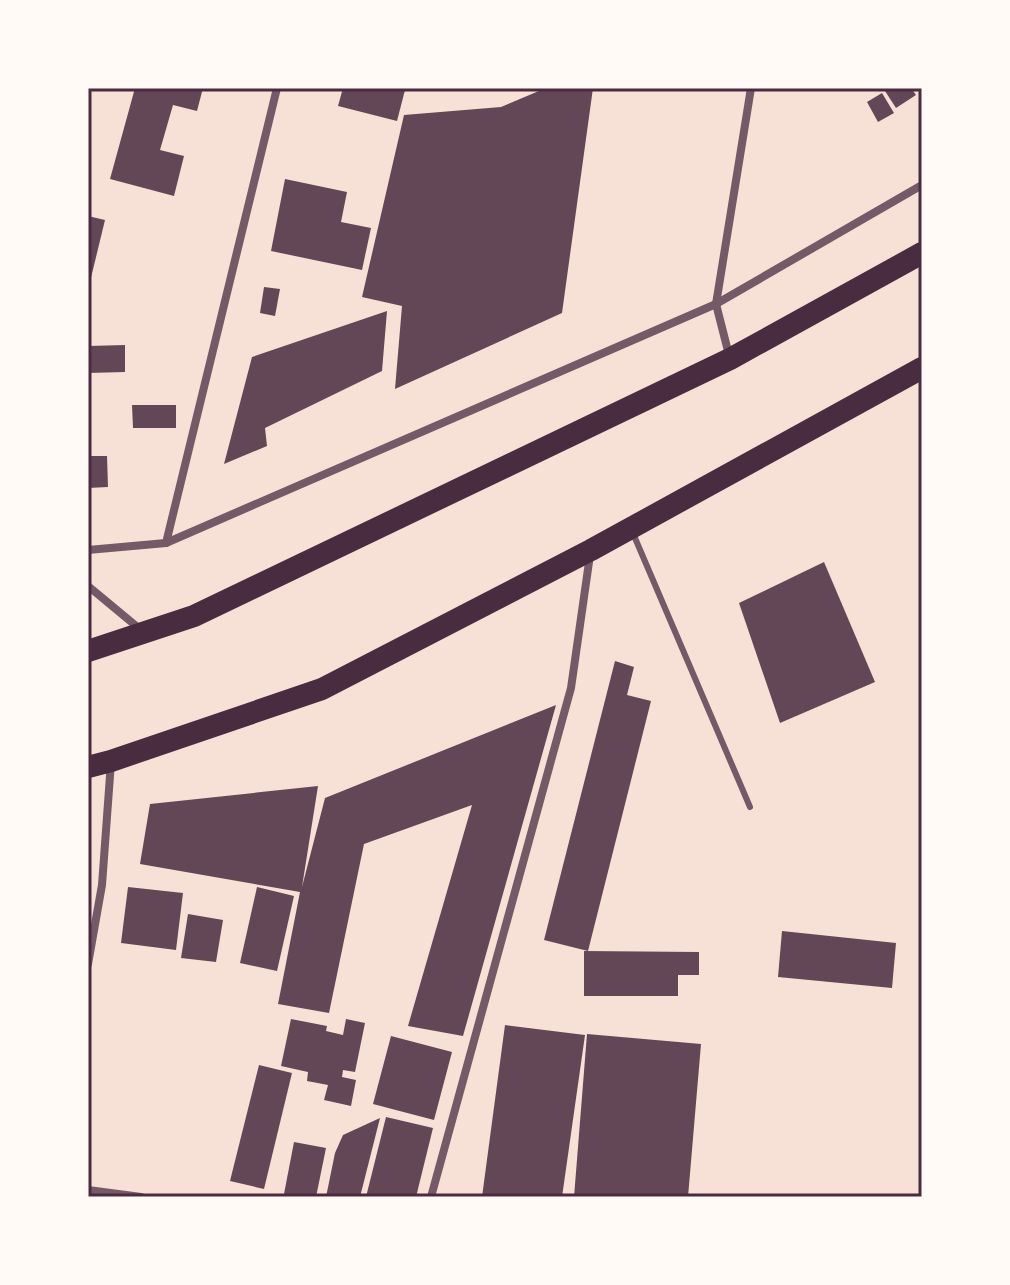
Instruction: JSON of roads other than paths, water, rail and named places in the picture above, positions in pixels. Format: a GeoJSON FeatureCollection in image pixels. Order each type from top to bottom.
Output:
{"type":"FeatureCollection","features":[{"type":"Feature","properties":{"kind":"highway"},"geometry":{"type":"LineString","coordinates":[[88,651],[194,616],[730,359],[922,253]]}},
{"type":"Feature","properties":{"kind":"highway"},"geometry":{"type":"LineString","coordinates":[[88,767],[322,689],[591,550],[922,368]]}},
{"type":"Feature","properties":{"kind":"street"},"geometry":{"type":"LineString","coordinates":[[166,543],[277,88]]}},
{"type":"Feature","properties":{"kind":"street"},"geometry":{"type":"LineString","coordinates":[[730,359],[716,304],[751,88]]}},
{"type":"Feature","properties":{"kind":"street"},"geometry":{"type":"LineString","coordinates":[[88,550],[166,543],[716,304],[922,185]]}},
{"type":"Feature","properties":{"kind":"street"},"geometry":{"type":"LineString","coordinates":[[431,1197],[571,688],[591,550]]}},
{"type":"Feature","properties":{"kind":"street"},"geometry":{"type":"LineString","coordinates":[[88,586],[145,633]]}},
{"type":"Feature","properties":{"kind":"street"},"geometry":{"type":"LineString","coordinates":[[88,964],[102,885],[111,761]]}},
{"type":"Feature","properties":{"kind":"street"},"geometry":{"type":"LineString","coordinates":[[88,1190],[141,1197]]}},
{"type":"Feature","properties":{"kind":"lane"},"geometry":{"type":"LineString","coordinates":[[630,528],[750,807]]}}]}
